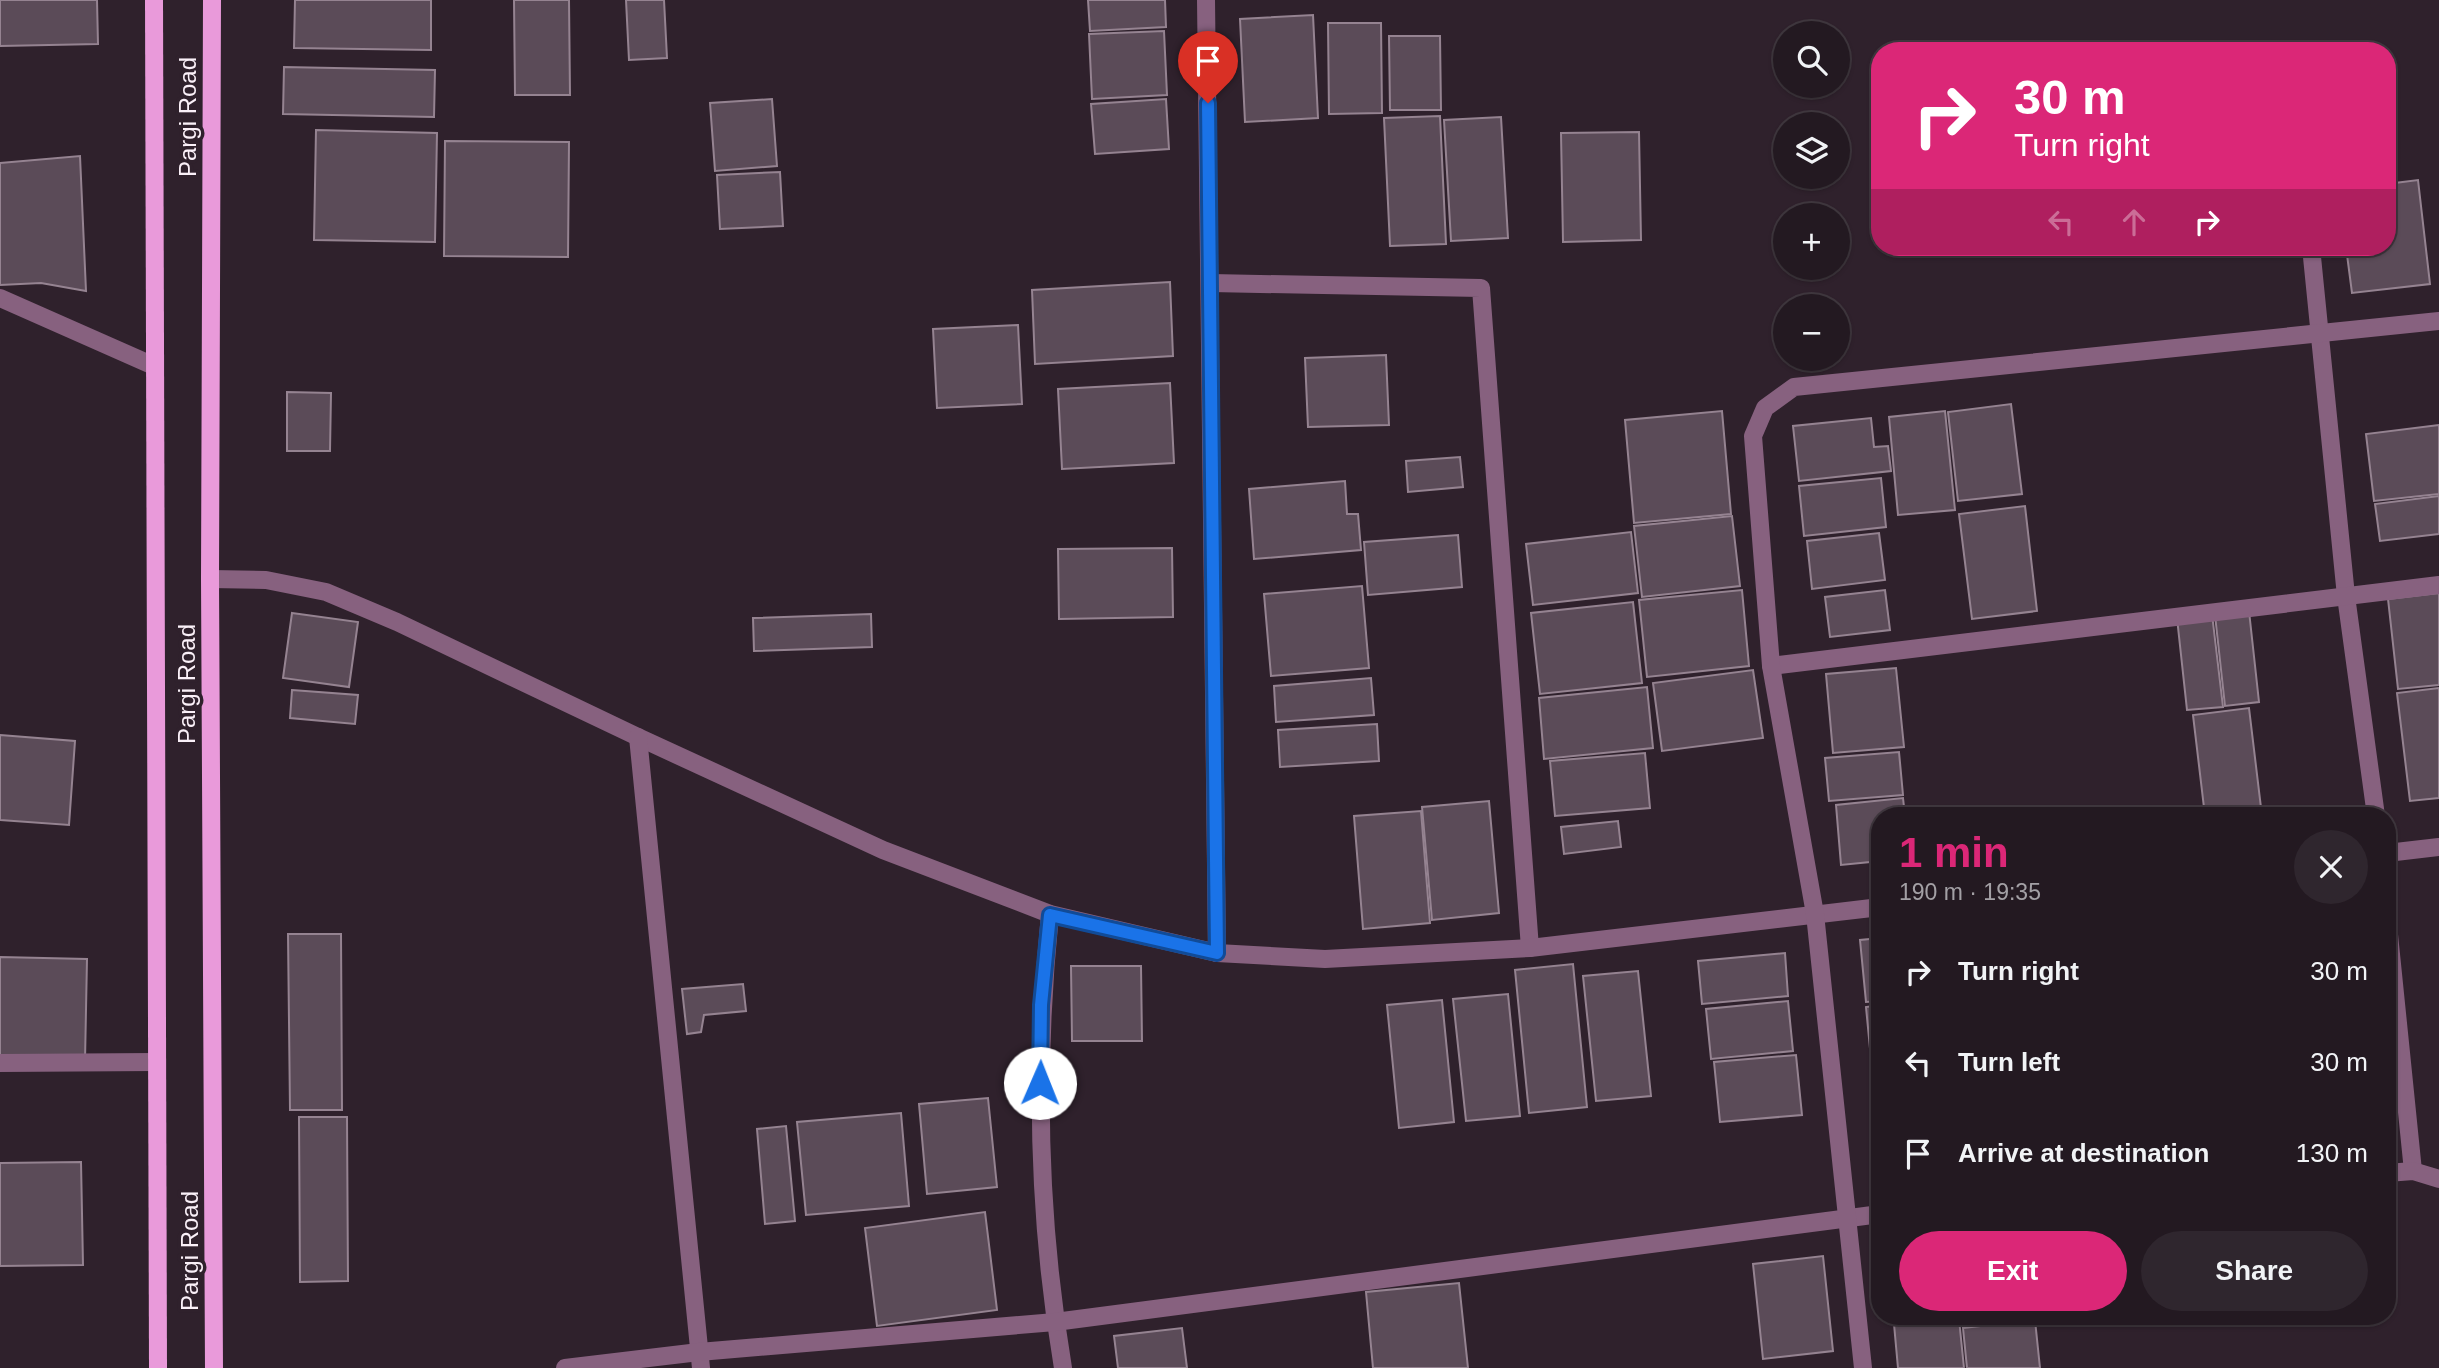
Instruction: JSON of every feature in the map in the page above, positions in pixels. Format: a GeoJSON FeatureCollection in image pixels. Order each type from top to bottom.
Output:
{"type":"FeatureCollection","features":[{"type":"Feature","properties":{"kind":"main road","name":"Pargi Road"},"geometry":{"type":"LineString","coordinates":[[154,0],[158,1368]]}},
{"type":"Feature","properties":{"kind":"main road","name":"Pargi Road"},"geometry":{"type":"LineString","coordinates":[[212,0],[210,579],[214,1368]]}},
{"type":"Feature","properties":{"kind":"street"},"geometry":{"type":"LineString","coordinates":[[1206,0],[1217,953]]}},
{"type":"Feature","properties":{"kind":"street"},"geometry":{"type":"LineString","coordinates":[[2312,256],[2347,596],[2375,807]]}},
{"type":"Feature","properties":{"kind":"street"},"geometry":{"type":"LineString","coordinates":[[1211,283],[1481,288],[1530,948]]}},
{"type":"Feature","properties":{"kind":"street"},"geometry":{"type":"LineString","coordinates":[[0,298],[154,366]]}},
{"type":"Feature","properties":{"kind":"street"},"geometry":{"type":"LineString","coordinates":[[1863,1368],[1815,914],[1771,666],[1753,436],[1765,408],[1794,387],[2439,321]]}},
{"type":"Feature","properties":{"kind":"street"},"geometry":{"type":"LineString","coordinates":[[210,579],[266,580],[326,592],[397,621],[638,737],[883,850],[1050,915],[1217,953],[1325,959],[1530,948],[1871,908]]}},
{"type":"Feature","properties":{"kind":"street"},"geometry":{"type":"LineString","coordinates":[[1771,666],[2439,585]]}},
{"type":"Feature","properties":{"kind":"street"},"geometry":{"type":"LineString","coordinates":[[638,737],[700,1360]]}},
{"type":"Feature","properties":{"kind":"street"},"geometry":{"type":"LineString","coordinates":[[2396,852],[2439,847]]}},
{"type":"Feature","properties":{"kind":"street"},"geometry":{"type":"LineString","coordinates":[[1050,915],[1041,1005],[1040,1110],[1055,1322],[1063,1368]]}},
{"type":"Feature","properties":{"kind":"street"},"geometry":{"type":"LineString","coordinates":[[2396,1004],[2413,1171]]}},
{"type":"Feature","properties":{"kind":"street"},"geometry":{"type":"LineString","coordinates":[[0,1063],[156,1062]]}},
{"type":"Feature","properties":{"kind":"street"},"geometry":{"type":"LineString","coordinates":[[2396,1172],[2413,1171],[2439,1179]]}},
{"type":"Feature","properties":{"kind":"street"},"geometry":{"type":"LineString","coordinates":[[565,1368],[700,1360],[1055,1322],[1871,1215]]}},
{"type":"Feature","properties":{"kind":"building"},"geometry":{"type":"Polygon","coordinates":[[[0,0],[97,0],[98,44],[0,46],[0,0]]]}},
{"type":"Feature","properties":{"kind":"building"},"geometry":{"type":"Polygon","coordinates":[[[295,0],[431,0],[431,50],[294,48],[295,0]]]}},
{"type":"Feature","properties":{"kind":"building"},"geometry":{"type":"Polygon","coordinates":[[[514,0],[569,0],[570,95],[515,95],[514,0]]]}},
{"type":"Feature","properties":{"kind":"building"},"geometry":{"type":"Polygon","coordinates":[[[626,0],[664,0],[667,58],[629,60],[626,0]]]}},
{"type":"Feature","properties":{"kind":"building"},"geometry":{"type":"Polygon","coordinates":[[[1088,0],[1165,0],[1166,27],[1090,31],[1088,0]]]}},
{"type":"Feature","properties":{"kind":"building"},"geometry":{"type":"Polygon","coordinates":[[[1313,15],[1318,118],[1245,122],[1240,19],[1313,15]]]}},
{"type":"Feature","properties":{"kind":"building"},"geometry":{"type":"Polygon","coordinates":[[[1328,23],[1381,23],[1382,113],[1329,114],[1328,23]]]}},
{"type":"Feature","properties":{"kind":"building"},"geometry":{"type":"Polygon","coordinates":[[[1164,31],[1167,95],[1092,99],[1089,34],[1164,31]]]}},
{"type":"Feature","properties":{"kind":"building"},"geometry":{"type":"Polygon","coordinates":[[[1389,36],[1440,36],[1441,110],[1390,110],[1389,36]]]}},
{"type":"Feature","properties":{"kind":"building"},"geometry":{"type":"Polygon","coordinates":[[[284,67],[435,70],[434,117],[283,114],[284,67]]]}},
{"type":"Feature","properties":{"kind":"building"},"geometry":{"type":"Polygon","coordinates":[[[772,99],[777,166],[715,171],[710,103],[772,99]]]}},
{"type":"Feature","properties":{"kind":"building"},"geometry":{"type":"Polygon","coordinates":[[[1166,99],[1169,149],[1095,154],[1091,104],[1166,99]]]}},
{"type":"Feature","properties":{"kind":"building"},"geometry":{"type":"Polygon","coordinates":[[[1440,116],[1446,244],[1390,246],[1384,118],[1440,116]]]}},
{"type":"Feature","properties":{"kind":"building"},"geometry":{"type":"Polygon","coordinates":[[[1501,117],[1508,238],[1451,241],[1444,120],[1501,117]]]}},
{"type":"Feature","properties":{"kind":"building"},"geometry":{"type":"Polygon","coordinates":[[[316,130],[437,133],[435,242],[314,240],[316,130]]]}},
{"type":"Feature","properties":{"kind":"building"},"geometry":{"type":"Polygon","coordinates":[[[1639,132],[1641,240],[1563,242],[1561,133],[1639,132]]]}},
{"type":"Feature","properties":{"kind":"building"},"geometry":{"type":"Polygon","coordinates":[[[445,141],[569,142],[568,257],[444,256],[445,141]]]}},
{"type":"Feature","properties":{"kind":"building"},"geometry":{"type":"Polygon","coordinates":[[[80,156],[86,291],[41,283],[0,285],[0,163],[80,156]]]}},
{"type":"Feature","properties":{"kind":"building"},"geometry":{"type":"Polygon","coordinates":[[[780,172],[783,226],[720,229],[717,175],[780,172]]]}},
{"type":"Feature","properties":{"kind":"building"},"geometry":{"type":"Polygon","coordinates":[[[2418,180],[2430,284],[2352,293],[2347,256],[2396,256],[2396,183],[2418,180]]]}},
{"type":"Feature","properties":{"kind":"building"},"geometry":{"type":"Polygon","coordinates":[[[1170,282],[1173,356],[1035,364],[1032,290],[1170,282]]]}},
{"type":"Feature","properties":{"kind":"building"},"geometry":{"type":"Polygon","coordinates":[[[1018,325],[1022,404],[937,408],[933,329],[1018,325]]]}},
{"type":"Feature","properties":{"kind":"building"},"geometry":{"type":"Polygon","coordinates":[[[1386,355],[1389,425],[1308,427],[1305,358],[1386,355]]]}},
{"type":"Feature","properties":{"kind":"building"},"geometry":{"type":"Polygon","coordinates":[[[1170,383],[1174,463],[1062,469],[1058,389],[1170,383]]]}},
{"type":"Feature","properties":{"kind":"building"},"geometry":{"type":"Polygon","coordinates":[[[287,392],[331,393],[330,451],[287,451],[287,392]]]}},
{"type":"Feature","properties":{"kind":"building"},"geometry":{"type":"Polygon","coordinates":[[[2011,404],[2022,494],[1958,501],[1948,412],[2011,404]]]}},
{"type":"Feature","properties":{"kind":"building"},"geometry":{"type":"Polygon","coordinates":[[[1722,411],[1731,514],[1634,523],[1625,420],[1722,411]]]}},
{"type":"Feature","properties":{"kind":"building"},"geometry":{"type":"Polygon","coordinates":[[[1945,411],[1955,510],[1898,515],[1889,417],[1945,411]]]}},
{"type":"Feature","properties":{"kind":"building"},"geometry":{"type":"Polygon","coordinates":[[[1871,418],[1874,447],[1888,446],[1891,471],[1799,481],[1793,426],[1871,418]]]}},
{"type":"Feature","properties":{"kind":"building"},"geometry":{"type":"Polygon","coordinates":[[[2439,425],[2439,494],[2374,501],[2366,434],[2439,425]]]}},
{"type":"Feature","properties":{"kind":"building"},"geometry":{"type":"Polygon","coordinates":[[[1460,457],[1463,487],[1408,492],[1406,461],[1460,457]]]}},
{"type":"Feature","properties":{"kind":"building"},"geometry":{"type":"Polygon","coordinates":[[[1881,478],[1886,527],[1804,536],[1799,486],[1881,478]]]}},
{"type":"Feature","properties":{"kind":"building"},"geometry":{"type":"Polygon","coordinates":[[[1345,481],[1347,514],[1358,514],[1361,550],[1254,559],[1249,489],[1345,481]]]}},
{"type":"Feature","properties":{"kind":"building"},"geometry":{"type":"Polygon","coordinates":[[[2439,496],[2439,534],[2380,541],[2375,504],[2439,496]]]}},
{"type":"Feature","properties":{"kind":"building"},"geometry":{"type":"Polygon","coordinates":[[[2025,506],[2037,611],[1972,619],[1959,514],[2025,506]]]}},
{"type":"Feature","properties":{"kind":"building"},"geometry":{"type":"Polygon","coordinates":[[[1732,516],[1740,586],[1642,597],[1634,526],[1732,516]]]}},
{"type":"Feature","properties":{"kind":"building"},"geometry":{"type":"Polygon","coordinates":[[[1631,532],[1638,593],[1533,605],[1526,544],[1631,532]]]}},
{"type":"Feature","properties":{"kind":"building"},"geometry":{"type":"Polygon","coordinates":[[[1879,533],[1885,580],[1812,589],[1807,541],[1879,533]]]}},
{"type":"Feature","properties":{"kind":"building"},"geometry":{"type":"Polygon","coordinates":[[[1458,535],[1462,587],[1368,595],[1364,542],[1458,535]]]}},
{"type":"Feature","properties":{"kind":"building"},"geometry":{"type":"Polygon","coordinates":[[[1172,548],[1173,617],[1059,619],[1058,549],[1172,548]]]}},
{"type":"Feature","properties":{"kind":"building"},"geometry":{"type":"Polygon","coordinates":[[[1362,586],[1369,668],[1271,676],[1264,594],[1362,586]]]}},
{"type":"Feature","properties":{"kind":"building"},"geometry":{"type":"Polygon","coordinates":[[[1742,590],[1749,666],[1647,677],[1639,600],[1742,590]]]}},
{"type":"Feature","properties":{"kind":"building"},"geometry":{"type":"Polygon","coordinates":[[[1885,590],[1890,630],[1830,637],[1825,597],[1885,590]]]}},
{"type":"Feature","properties":{"kind":"building"},"geometry":{"type":"Polygon","coordinates":[[[2439,593],[2439,685],[2398,689],[2388,599],[2439,593]]]}},
{"type":"Feature","properties":{"kind":"building"},"geometry":{"type":"Polygon","coordinates":[[[1633,602],[1642,683],[1540,694],[1531,613],[1633,602]]]}},
{"type":"Feature","properties":{"kind":"building"},"geometry":{"type":"Polygon","coordinates":[[[2249,611],[2259,702],[2225,706],[2215,615],[2249,611]]]}},
{"type":"Feature","properties":{"kind":"building"},"geometry":{"type":"Polygon","coordinates":[[[292,613],[358,622],[349,687],[283,678],[292,613]]]}},
{"type":"Feature","properties":{"kind":"building"},"geometry":{"type":"Polygon","coordinates":[[[871,614],[872,647],[754,651],[753,618],[871,614]]]}},
{"type":"Feature","properties":{"kind":"building"},"geometry":{"type":"Polygon","coordinates":[[[2212,614],[2223,707],[2187,710],[2177,618],[2212,614]]]}},
{"type":"Feature","properties":{"kind":"building"},"geometry":{"type":"Polygon","coordinates":[[[1896,668],[1904,747],[1833,753],[1826,674],[1896,668]]]}},
{"type":"Feature","properties":{"kind":"building"},"geometry":{"type":"Polygon","coordinates":[[[1753,670],[1763,738],[1662,751],[1653,683],[1753,670]]]}},
{"type":"Feature","properties":{"kind":"building"},"geometry":{"type":"Polygon","coordinates":[[[1371,678],[1374,715],[1276,722],[1274,686],[1371,678]]]}},
{"type":"Feature","properties":{"kind":"building"},"geometry":{"type":"Polygon","coordinates":[[[1647,687],[1653,748],[1544,759],[1539,698],[1647,687]]]}},
{"type":"Feature","properties":{"kind":"building"},"geometry":{"type":"Polygon","coordinates":[[[2439,688],[2439,798],[2410,801],[2397,693],[2439,688]]]}},
{"type":"Feature","properties":{"kind":"building"},"geometry":{"type":"Polygon","coordinates":[[[292,690],[358,695],[355,724],[290,718],[292,690]]]}},
{"type":"Feature","properties":{"kind":"building"},"geometry":{"type":"Polygon","coordinates":[[[2249,708],[2261,807],[2204,807],[2193,715],[2249,708]]]}},
{"type":"Feature","properties":{"kind":"building"},"geometry":{"type":"Polygon","coordinates":[[[1377,724],[1379,761],[1280,767],[1278,730],[1377,724]]]}},
{"type":"Feature","properties":{"kind":"building"},"geometry":{"type":"Polygon","coordinates":[[[0,735],[75,741],[69,825],[0,820],[0,735]]]}},
{"type":"Feature","properties":{"kind":"building"},"geometry":{"type":"Polygon","coordinates":[[[1899,752],[1903,795],[1829,801],[1825,758],[1899,752]]]}},
{"type":"Feature","properties":{"kind":"building"},"geometry":{"type":"Polygon","coordinates":[[[1645,753],[1650,808],[1555,816],[1550,761],[1645,753]]]}},
{"type":"Feature","properties":{"kind":"building"},"geometry":{"type":"Polygon","coordinates":[[[1903,798],[1904,807],[1871,807],[1871,862],[1841,865],[1836,805],[1903,798]]]}},
{"type":"Feature","properties":{"kind":"building"},"geometry":{"type":"Polygon","coordinates":[[[1489,801],[1499,913],[1432,920],[1422,807],[1489,801]]]}},
{"type":"Feature","properties":{"kind":"building"},"geometry":{"type":"Polygon","coordinates":[[[1421,811],[1430,923],[1363,929],[1354,816],[1421,811]]]}},
{"type":"Feature","properties":{"kind":"building"},"geometry":{"type":"Polygon","coordinates":[[[1618,821],[1621,847],[1564,854],[1561,827],[1618,821]]]}},
{"type":"Feature","properties":{"kind":"building"},"geometry":{"type":"Polygon","coordinates":[[[288,934],[341,934],[342,1110],[290,1110],[288,934]]]}},
{"type":"Feature","properties":{"kind":"building"},"geometry":{"type":"Polygon","coordinates":[[[1871,939],[1871,1002],[1866,1002],[1860,940],[1871,939]]]}},
{"type":"Feature","properties":{"kind":"building"},"geometry":{"type":"Polygon","coordinates":[[[1785,953],[1788,996],[1702,1004],[1698,961],[1785,953]]]}},
{"type":"Feature","properties":{"kind":"building"},"geometry":{"type":"Polygon","coordinates":[[[0,957],[87,959],[85,1061],[0,1059],[0,957]]]}},
{"type":"Feature","properties":{"kind":"building"},"geometry":{"type":"Polygon","coordinates":[[[1573,964],[1587,1107],[1529,1113],[1515,970],[1573,964]]]}},
{"type":"Feature","properties":{"kind":"building"},"geometry":{"type":"Polygon","coordinates":[[[1071,966],[1141,966],[1142,1041],[1072,1041],[1071,966]]]}},
{"type":"Feature","properties":{"kind":"building"},"geometry":{"type":"Polygon","coordinates":[[[1638,971],[1651,1096],[1596,1101],[1583,976],[1638,971]]]}},
{"type":"Feature","properties":{"kind":"building"},"geometry":{"type":"Polygon","coordinates":[[[743,984],[746,1011],[704,1015],[701,1032],[687,1034],[682,989],[743,984]]]}},
{"type":"Feature","properties":{"kind":"building"},"geometry":{"type":"Polygon","coordinates":[[[1508,994],[1520,1116],[1466,1121],[1453,999],[1508,994]]]}},
{"type":"Feature","properties":{"kind":"building"},"geometry":{"type":"Polygon","coordinates":[[[1442,1000],[1454,1122],[1399,1128],[1387,1005],[1442,1000]]]}},
{"type":"Feature","properties":{"kind":"building"},"geometry":{"type":"Polygon","coordinates":[[[1788,1001],[1793,1051],[1711,1059],[1706,1009],[1788,1001]]]}},
{"type":"Feature","properties":{"kind":"building"},"geometry":{"type":"Polygon","coordinates":[[[1871,1006],[1871,1059],[1866,1007],[1871,1006]]]}},
{"type":"Feature","properties":{"kind":"building"},"geometry":{"type":"Polygon","coordinates":[[[1796,1055],[1802,1115],[1720,1122],[1714,1062],[1796,1055]]]}},
{"type":"Feature","properties":{"kind":"building"},"geometry":{"type":"Polygon","coordinates":[[[988,1098],[997,1187],[927,1194],[919,1104],[988,1098]]]}},
{"type":"Feature","properties":{"kind":"building"},"geometry":{"type":"Polygon","coordinates":[[[901,1113],[909,1206],[806,1215],[797,1122],[901,1113]]]}},
{"type":"Feature","properties":{"kind":"building"},"geometry":{"type":"Polygon","coordinates":[[[299,1117],[347,1117],[348,1281],[300,1282],[299,1117]]]}},
{"type":"Feature","properties":{"kind":"building"},"geometry":{"type":"Polygon","coordinates":[[[786,1126],[795,1221],[765,1224],[757,1129],[786,1126]]]}},
{"type":"Feature","properties":{"kind":"building"},"geometry":{"type":"Polygon","coordinates":[[[81,1162],[83,1265],[0,1266],[0,1163],[81,1162]]]}},
{"type":"Feature","properties":{"kind":"building"},"geometry":{"type":"Polygon","coordinates":[[[985,1212],[997,1310],[877,1326],[865,1228],[985,1212]]]}},
{"type":"Feature","properties":{"kind":"building"},"geometry":{"type":"Polygon","coordinates":[[[1823,1256],[1833,1351],[1763,1359],[1753,1264],[1823,1256]]]}},
{"type":"Feature","properties":{"kind":"building"},"geometry":{"type":"Polygon","coordinates":[[[1459,1283],[1468,1368],[1373,1368],[1366,1292],[1459,1283]]]}},
{"type":"Feature","properties":{"kind":"building"},"geometry":{"type":"Polygon","coordinates":[[[1894,1325],[1960,1325],[1964,1368],[1898,1368],[1894,1325]]]}},
{"type":"Feature","properties":{"kind":"building"},"geometry":{"type":"Polygon","coordinates":[[[2036,1325],[2040,1368],[1967,1368],[1963,1328],[2036,1325]]]}},
{"type":"Feature","properties":{"kind":"building"},"geometry":{"type":"Polygon","coordinates":[[[1182,1328],[1187,1368],[1118,1368],[1114,1336],[1182,1328]]]}},
{"type":"Feature","properties":{"kind":"route"},"geometry":{"type":"LineString","coordinates":[[1040,1083],[1041,1005],[1050,915],[1217,953],[1208,103]]}}]}
